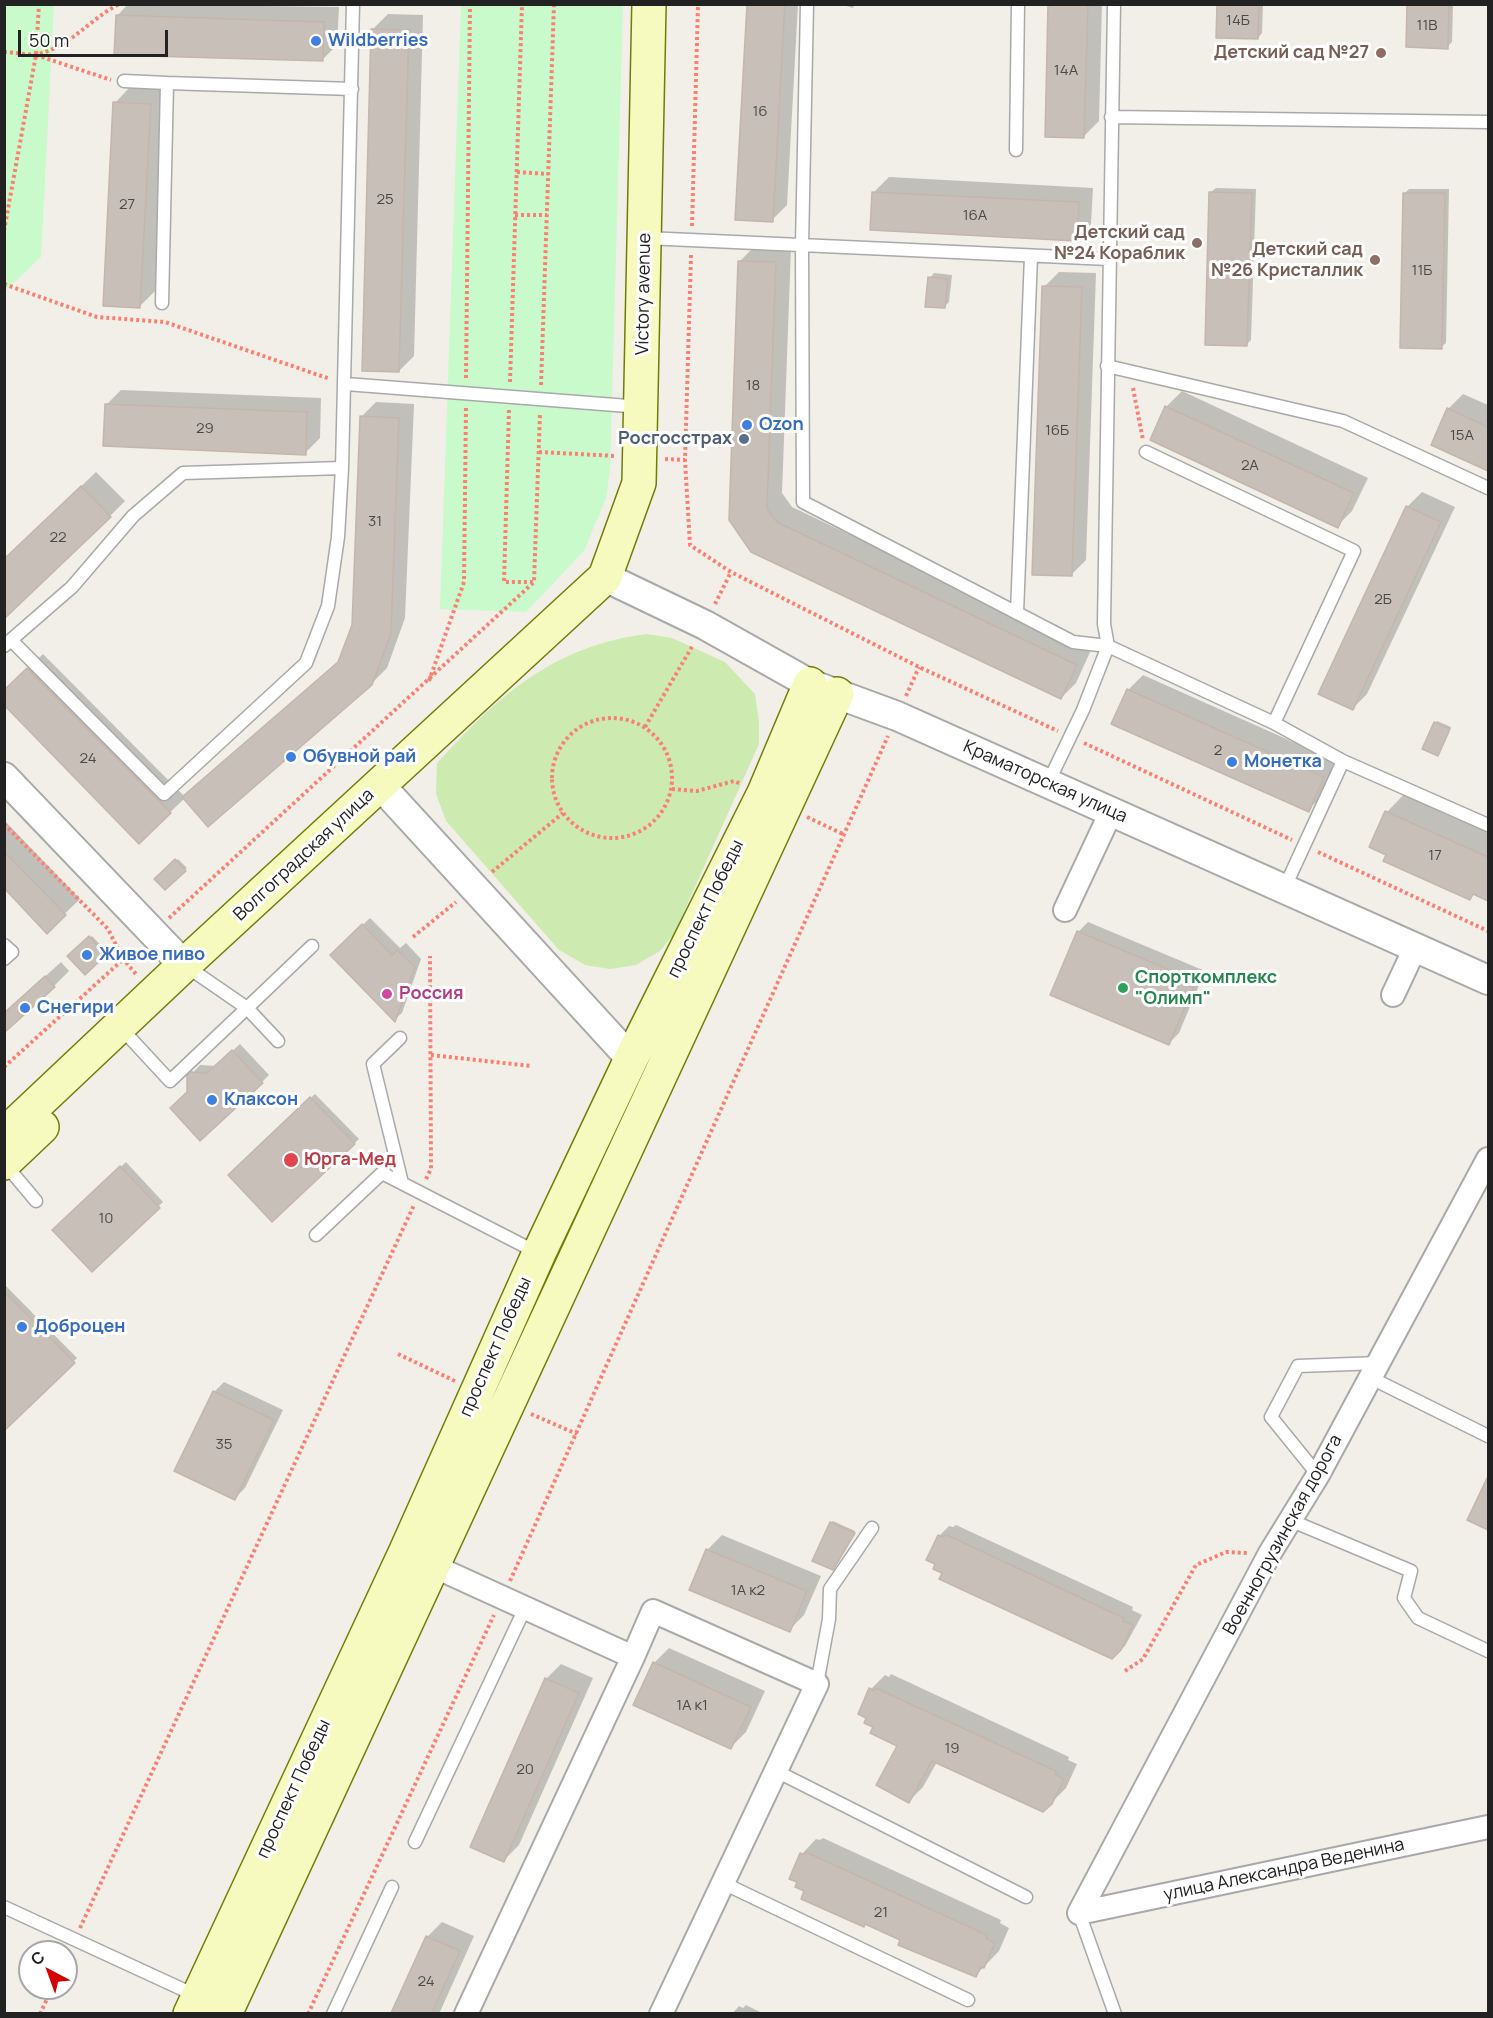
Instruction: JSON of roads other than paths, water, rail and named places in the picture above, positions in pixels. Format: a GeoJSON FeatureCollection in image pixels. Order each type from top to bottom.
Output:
{"type":"FeatureCollection","features":[{"type":"Feature","properties":{"kind":"main road","name":"Victory avenue"},"geometry":{"type":"LineString","coordinates":[[605,577],[639,483],[649,5]]}},
{"type":"Feature","properties":{"kind":"main road","name":"Волгоградская улица"},"geometry":{"type":"LineString","coordinates":[[4,1136],[126,1034],[153,994],[192,970],[385,790],[605,577]]}},
{"type":"Feature","properties":{"kind":"main road","name":"проспект Победы"},"geometry":{"type":"LineString","coordinates":[[194,2005],[418,1559],[539,1253],[764,793],[824,689]]}},
{"type":"Feature","properties":{"kind":"main road"},"geometry":{"type":"LineString","coordinates":[[225,2013],[418,1559],[662,1069],[824,689]]}},
{"type":"Feature","properties":{"kind":"main road"},"geometry":{"type":"LineString","coordinates":[[4,1163],[126,1034],[192,970]]}},
{"type":"Feature","properties":{"kind":"main road"},"geometry":{"type":"LineString","coordinates":[[632,1059],[662,1069]]}},
{"type":"Feature","properties":{"kind":"street","name":"Краматорская улица"},"geometry":{"type":"LineString","coordinates":[[605,577],[705,625],[824,689],[897,716],[1488,980]]}},
{"type":"Feature","properties":{"kind":"street"},"geometry":{"type":"LineString","coordinates":[[4,777],[192,970]]}},
{"type":"Feature","properties":{"kind":"street"},"geometry":{"type":"LineString","coordinates":[[385,790],[632,1059]]}},
{"type":"Feature","properties":{"kind":"street"},"geometry":{"type":"LineString","coordinates":[[1065,910],[1111,812]]}},
{"type":"Feature","properties":{"kind":"street"},"geometry":{"type":"LineString","coordinates":[[1393,995],[1415,948]]}},
{"type":"Feature","properties":{"kind":"street","name":"Военногрузинская дорога"},"geometry":{"type":"LineString","coordinates":[[1078,1912],[1270,1553],[1292,1521],[1318,1475],[1488,1159]]}},
{"type":"Feature","properties":{"kind":"street"},"geometry":{"type":"LineString","coordinates":[[418,1559],[633,1657]]}},
{"type":"Feature","properties":{"kind":"street"},"geometry":{"type":"LineString","coordinates":[[466,2013],[653,1611],[817,1684],[661,2013]]}},
{"type":"Feature","properties":{"kind":"street","name":"улица Александра Веденина"},"geometry":{"type":"LineString","coordinates":[[1078,1912],[1487,1825]]}},
{"type":"Feature","properties":{"kind":"lane"},"geometry":{"type":"LineString","coordinates":[[342,468],[183,473],[133,516],[72,587],[8,643],[164,794],[306,663],[328,606],[338,537],[342,468],[346,384],[353,4]]}},
{"type":"Feature","properties":{"kind":"lane"},"geometry":{"type":"LineString","coordinates":[[807,4],[802,245],[803,502],[1073,642],[1108,646],[1275,723],[1342,761],[1488,825]]}},
{"type":"Feature","properties":{"kind":"lane"},"geometry":{"type":"LineString","coordinates":[[1016,150],[1018,4]]}},
{"type":"Feature","properties":{"kind":"lane"},"geometry":{"type":"LineString","coordinates":[[1048,784],[1108,646],[1104,624],[1114,4]]}},
{"type":"Feature","properties":{"kind":"lane"},"geometry":{"type":"LineString","coordinates":[[124,81],[352,89]]}},
{"type":"Feature","properties":{"kind":"lane"},"geometry":{"type":"LineString","coordinates":[[162,303],[167,83]]}},
{"type":"Feature","properties":{"kind":"lane"},"geometry":{"type":"LineString","coordinates":[[1112,117],[1488,122]]}},
{"type":"Feature","properties":{"kind":"lane"},"geometry":{"type":"LineString","coordinates":[[645,238],[1109,259]]}},
{"type":"Feature","properties":{"kind":"lane"},"geometry":{"type":"LineString","coordinates":[[1017,613],[1031,256]]}},
{"type":"Feature","properties":{"kind":"lane"},"geometry":{"type":"LineString","coordinates":[[1107,366],[1343,422],[1488,488]]}},
{"type":"Feature","properties":{"kind":"lane"},"geometry":{"type":"LineString","coordinates":[[346,384],[642,407]]}},
{"type":"Feature","properties":{"kind":"lane"},"geometry":{"type":"LineString","coordinates":[[1146,452],[1354,551],[1275,723]]}},
{"type":"Feature","properties":{"kind":"lane"},"geometry":{"type":"LineString","coordinates":[[1283,890],[1342,761]]}},
{"type":"Feature","properties":{"kind":"lane"},"geometry":{"type":"LineString","coordinates":[[4,945],[12,952],[4,959]]}},
{"type":"Feature","properties":{"kind":"lane"},"geometry":{"type":"LineString","coordinates":[[126,1034],[170,1081],[312,946]]}},
{"type":"Feature","properties":{"kind":"lane"},"geometry":{"type":"LineString","coordinates":[[192,970],[247,1008],[278,1041]]}},
{"type":"Feature","properties":{"kind":"lane"},"geometry":{"type":"LineString","coordinates":[[400,1038],[373,1064],[402,1183]]}},
{"type":"Feature","properties":{"kind":"lane"},"geometry":{"type":"LineString","coordinates":[[4,1163],[36,1201]]}},
{"type":"Feature","properties":{"kind":"lane"},"geometry":{"type":"LineString","coordinates":[[316,1235],[382,1173],[539,1253]]}},
{"type":"Feature","properties":{"kind":"lane"},"geometry":{"type":"LineString","coordinates":[[1318,1475],[1271,1417],[1298,1366],[1375,1371],[1488,1436]]}},
{"type":"Feature","properties":{"kind":"lane"},"geometry":{"type":"LineString","coordinates":[[1292,1521],[1411,1571],[1404,1598],[1418,1618],[1488,1650]]}},
{"type":"Feature","properties":{"kind":"lane"},"geometry":{"type":"LineString","coordinates":[[817,1684],[829,1619],[830,1589],[872,1528]]}},
{"type":"Feature","properties":{"kind":"lane"},"geometry":{"type":"LineString","coordinates":[[415,1842],[525,1608]]}},
{"type":"Feature","properties":{"kind":"lane"},"geometry":{"type":"LineString","coordinates":[[776,1771],[1026,1897]]}},
{"type":"Feature","properties":{"kind":"lane"},"geometry":{"type":"LineString","coordinates":[[723,1883],[968,2000]]}},
{"type":"Feature","properties":{"kind":"lane"},"geometry":{"type":"LineString","coordinates":[[333,2013],[392,1887]]}},
{"type":"Feature","properties":{"kind":"lane"},"geometry":{"type":"LineString","coordinates":[[4,1907],[75,1938],[194,2005]]}},
{"type":"Feature","properties":{"kind":"lane"},"geometry":{"type":"LineString","coordinates":[[1078,1912],[1115,2013]]}},
{"type":"Feature","properties":{"kind":"place","name":"Wildberries"},"geometry":{"type":"Point","coordinates":[316,41]}},
{"type":"Feature","properties":{"kind":"place","name":"Детский сад №27"},"geometry":{"type":"Point","coordinates":[1381,53]}},
{"type":"Feature","properties":{"kind":"place","name":"Детский сад №24 Кораблик"},"geometry":{"type":"Point","coordinates":[1197,243]}},
{"type":"Feature","properties":{"kind":"place","name":"Детский сад №26 Кристаллик"},"geometry":{"type":"Point","coordinates":[1375,260]}},
{"type":"Feature","properties":{"kind":"place","name":"Ozon"},"geometry":{"type":"Point","coordinates":[747,425]}},
{"type":"Feature","properties":{"kind":"place","name":"Росгосстрах"},"geometry":{"type":"Point","coordinates":[744,439]}},
{"type":"Feature","properties":{"kind":"place","name":"Обувной рай"},"geometry":{"type":"Point","coordinates":[291,757]}},
{"type":"Feature","properties":{"kind":"place","name":"Монетка"},"geometry":{"type":"Point","coordinates":[1232,762]}},
{"type":"Feature","properties":{"kind":"place","name":"Живое пиво"},"geometry":{"type":"Point","coordinates":[87,955]}},
{"type":"Feature","properties":{"kind":"place","name":"Спорткомплекс \"Олимп\""},"geometry":{"type":"Point","coordinates":[1123,988]}},
{"type":"Feature","properties":{"kind":"place","name":"Россия"},"geometry":{"type":"Point","coordinates":[387,994]}},
{"type":"Feature","properties":{"kind":"place","name":"Снегири"},"geometry":{"type":"Point","coordinates":[25,1008]}},
{"type":"Feature","properties":{"kind":"place","name":"Клаксон"},"geometry":{"type":"Point","coordinates":[212,1100]}},
{"type":"Feature","properties":{"kind":"place","name":"Юрга-Мед"},"geometry":{"type":"Point","coordinates":[291,1160]}},
{"type":"Feature","properties":{"kind":"place","name":"Доброцен"},"geometry":{"type":"Point","coordinates":[22,1327]}}]}
